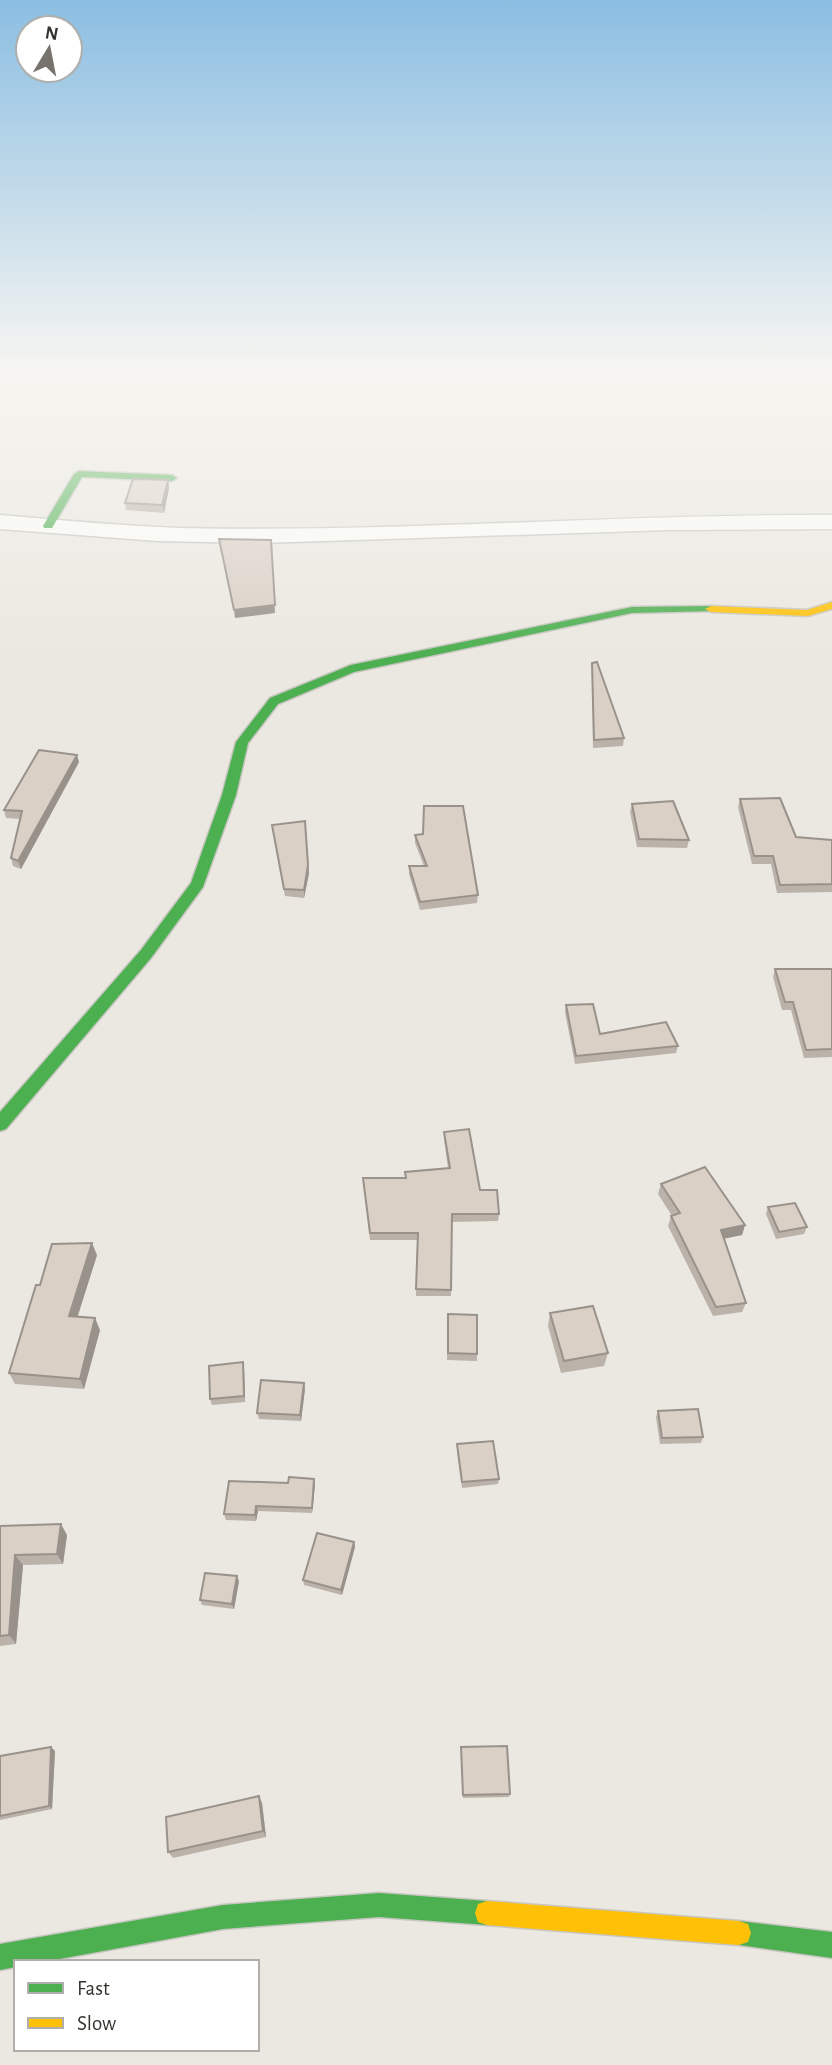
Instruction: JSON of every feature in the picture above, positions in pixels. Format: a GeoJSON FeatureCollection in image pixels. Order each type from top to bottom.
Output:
{"type":"FeatureCollection","features":[{"type":"Feature","properties":{"kind":"street"},"geometry":{"type":"LineString","coordinates":[[48,526],[79,474],[172,478]]}},
{"type":"Feature","properties":{"kind":"street"},"geometry":{"type":"LineString","coordinates":[[0,522],[178,535],[268,535],[736,520],[832,522]]}},
{"type":"Feature","properties":{"kind":"street"},"geometry":{"type":"LineString","coordinates":[[0,1124],[146,954],[198,884],[229,795],[242,742],[274,701],[351,669],[632,610],[710,609],[808,613],[832,606]]}},
{"type":"Feature","properties":{"kind":"street"},"geometry":{"type":"LineString","coordinates":[[0,1958],[223,1917],[379,1905],[705,1928],[832,1945]]}},
{"type":"Feature","properties":{"kind":"building"},"geometry":{"type":"Polygon","coordinates":[[[133,479],[168,480],[162,505],[125,503],[133,479]]]}},
{"type":"Feature","properties":{"kind":"building"},"geometry":{"type":"Polygon","coordinates":[[[219,539],[271,540],[275,605],[234,610],[219,539]]]}},
{"type":"Feature","properties":{"kind":"building"},"geometry":{"type":"Polygon","coordinates":[[[597,662],[624,738],[594,740],[592,663],[597,662]]]}},
{"type":"Feature","properties":{"kind":"building"},"geometry":{"type":"Polygon","coordinates":[[[39,750],[77,755],[18,861],[11,858],[22,811],[4,810],[39,750]]]}},
{"type":"Feature","properties":{"kind":"building"},"geometry":{"type":"Polygon","coordinates":[[[780,798],[796,837],[832,840],[832,884],[780,885],[773,856],[754,856],[740,799],[780,798]]]}},
{"type":"Feature","properties":{"kind":"building"},"geometry":{"type":"Polygon","coordinates":[[[673,801],[689,840],[639,839],[632,804],[673,801]]]}},
{"type":"Feature","properties":{"kind":"building"},"geometry":{"type":"Polygon","coordinates":[[[424,806],[463,806],[478,895],[420,902],[409,866],[427,866],[415,835],[423,834],[424,806]]]}},
{"type":"Feature","properties":{"kind":"building"},"geometry":{"type":"Polygon","coordinates":[[[305,821],[308,865],[304,890],[284,889],[272,825],[305,821]]]}},
{"type":"Feature","properties":{"kind":"building"},"geometry":{"type":"Polygon","coordinates":[[[775,969],[832,969],[832,1049],[806,1050],[793,1002],[785,1002],[775,969]]]}},
{"type":"Feature","properties":{"kind":"building"},"geometry":{"type":"Polygon","coordinates":[[[593,1004],[600,1034],[666,1022],[678,1046],[576,1056],[566,1005],[593,1004]]]}},
{"type":"Feature","properties":{"kind":"building"},"geometry":{"type":"Polygon","coordinates":[[[469,1129],[480,1190],[497,1190],[499,1214],[452,1214],[451,1290],[416,1289],[418,1233],[370,1233],[363,1178],[406,1178],[405,1172],[450,1168],[444,1132],[469,1129]]]}},
{"type":"Feature","properties":{"kind":"building"},"geometry":{"type":"Polygon","coordinates":[[[705,1167],[745,1225],[721,1230],[746,1303],[716,1307],[671,1216],[680,1213],[661,1184],[705,1167]]]}},
{"type":"Feature","properties":{"kind":"building"},"geometry":{"type":"Polygon","coordinates":[[[795,1203],[807,1227],[779,1232],[768,1207],[795,1203]]]}},
{"type":"Feature","properties":{"kind":"building"},"geometry":{"type":"Polygon","coordinates":[[[92,1243],[69,1316],[95,1318],[80,1379],[9,1373],[36,1285],[40,1285],[52,1244],[92,1243]]]}},
{"type":"Feature","properties":{"kind":"building"},"geometry":{"type":"Polygon","coordinates":[[[593,1306],[608,1353],[564,1361],[550,1313],[593,1306]]]}},
{"type":"Feature","properties":{"kind":"building"},"geometry":{"type":"Polygon","coordinates":[[[448,1314],[477,1315],[477,1354],[448,1353],[448,1314]]]}},
{"type":"Feature","properties":{"kind":"building"},"geometry":{"type":"Polygon","coordinates":[[[243,1362],[244,1396],[210,1399],[209,1366],[243,1362]]]}},
{"type":"Feature","properties":{"kind":"building"},"geometry":{"type":"Polygon","coordinates":[[[261,1380],[304,1383],[300,1415],[257,1413],[261,1380]]]}},
{"type":"Feature","properties":{"kind":"building"},"geometry":{"type":"Polygon","coordinates":[[[698,1409],[703,1437],[662,1438],[658,1411],[698,1409]]]}},
{"type":"Feature","properties":{"kind":"building"},"geometry":{"type":"Polygon","coordinates":[[[493,1441],[499,1479],[462,1482],[457,1444],[493,1441]]]}},
{"type":"Feature","properties":{"kind":"building"},"geometry":{"type":"Polygon","coordinates":[[[289,1477],[314,1479],[312,1508],[256,1506],[255,1515],[224,1514],[229,1481],[288,1483],[289,1477]]]}},
{"type":"Feature","properties":{"kind":"building"},"geometry":{"type":"Polygon","coordinates":[[[61,1524],[57,1554],[15,1555],[9,1635],[0,1636],[0,1526],[61,1524]]]}},
{"type":"Feature","properties":{"kind":"building"},"geometry":{"type":"Polygon","coordinates":[[[317,1533],[354,1542],[341,1590],[303,1580],[317,1533]]]}},
{"type":"Feature","properties":{"kind":"building"},"geometry":{"type":"Polygon","coordinates":[[[205,1573],[237,1576],[232,1604],[200,1600],[205,1573]]]}},
{"type":"Feature","properties":{"kind":"building"},"geometry":{"type":"Polygon","coordinates":[[[507,1746],[510,1794],[463,1795],[461,1747],[507,1746]]]}},
{"type":"Feature","properties":{"kind":"building"},"geometry":{"type":"Polygon","coordinates":[[[51,1747],[49,1806],[0,1816],[0,1756],[51,1747]]]}},
{"type":"Feature","properties":{"kind":"building"},"geometry":{"type":"Polygon","coordinates":[[[259,1796],[263,1831],[168,1852],[166,1817],[259,1796]]]}},
{"type":"Feature","properties":{"kind":"traffic: fast"},"geometry":{"type":"LineString","coordinates":[[48,526],[79,474],[172,478]]}},
{"type":"Feature","properties":{"kind":"traffic: fast"},"geometry":{"type":"LineString","coordinates":[[0,1124],[146,954],[198,884],[229,795],[242,742],[274,701],[351,669],[632,610],[711,609]]}},
{"type":"Feature","properties":{"kind":"traffic: fast"},"geometry":{"type":"LineString","coordinates":[[0,1957],[223,1917],[379,1905],[487,1913]]}},
{"type":"Feature","properties":{"kind":"traffic: fast"},"geometry":{"type":"LineString","coordinates":[[739,1933],[832,1945]]}},
{"type":"Feature","properties":{"kind":"traffic: slow"},"geometry":{"type":"LineString","coordinates":[[711,609],[808,613],[832,605]]}},
{"type":"Feature","properties":{"kind":"traffic: slow"},"geometry":{"type":"LineString","coordinates":[[487,1913],[739,1933]]}}]}
